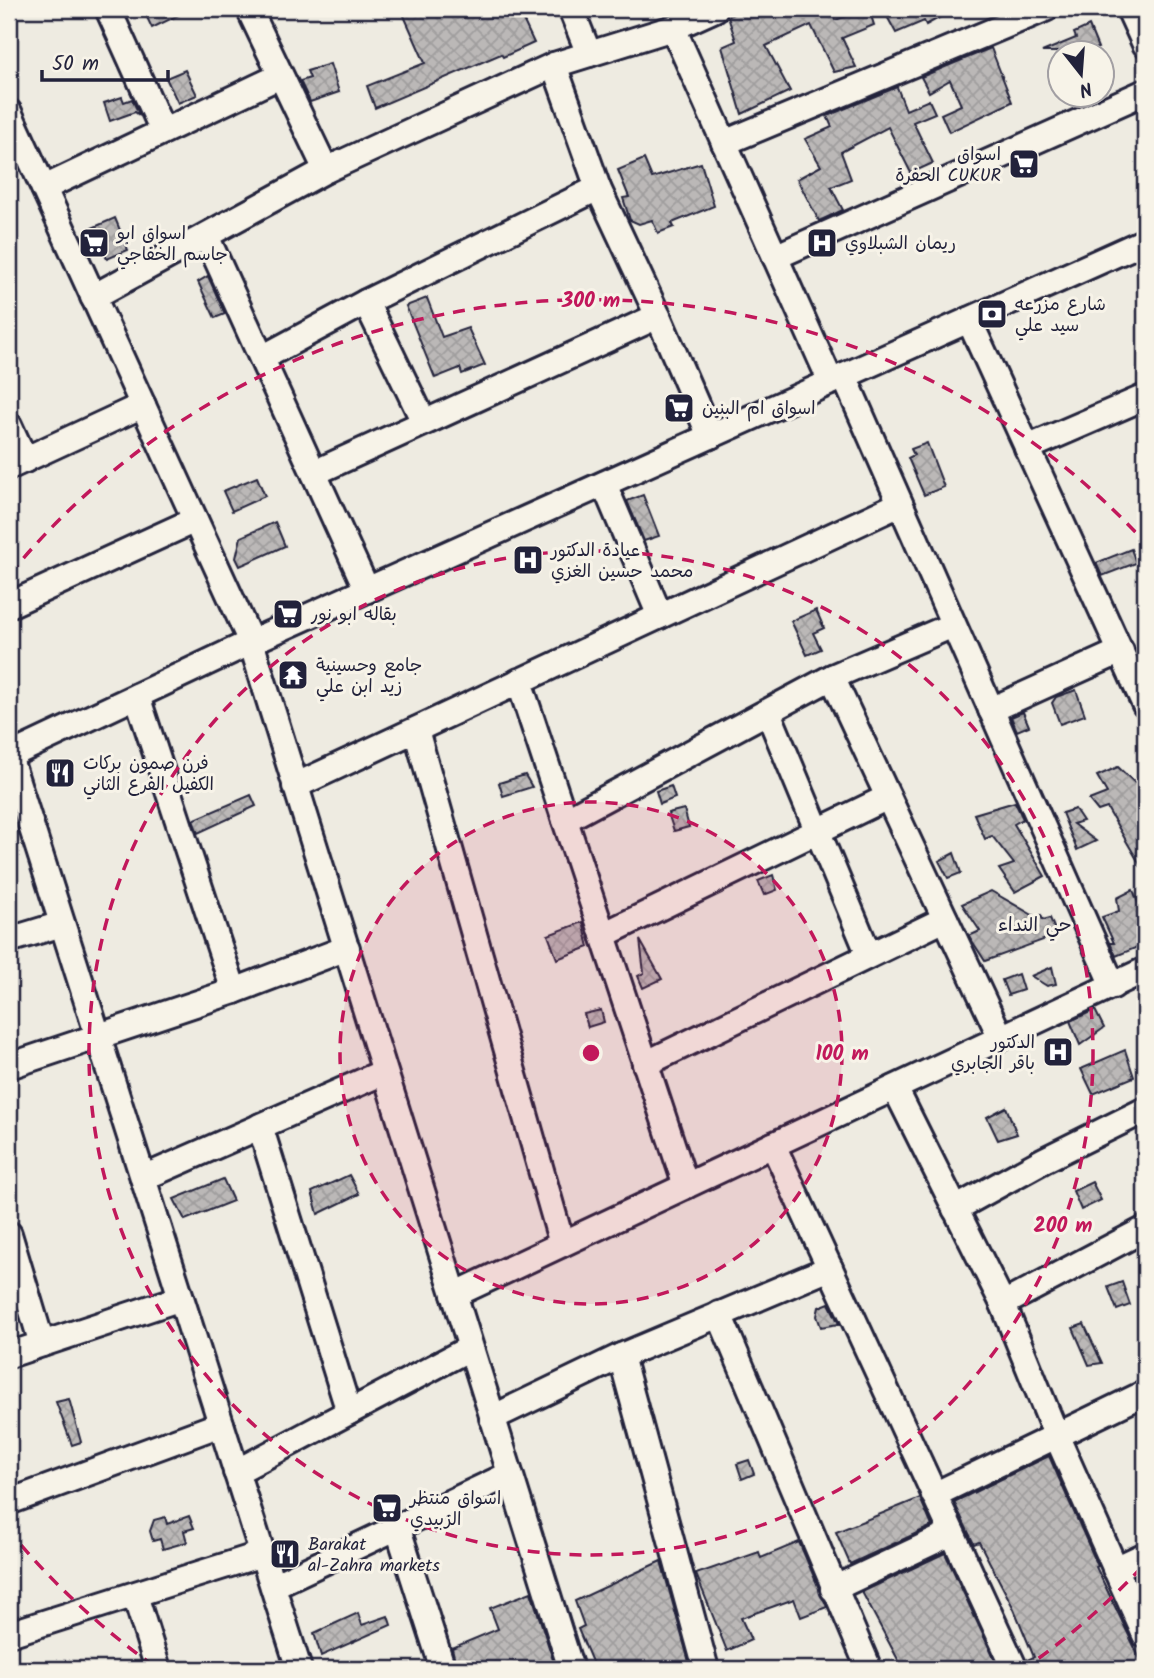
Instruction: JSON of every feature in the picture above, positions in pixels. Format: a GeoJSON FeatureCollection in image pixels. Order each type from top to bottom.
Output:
{"type":"FeatureCollection","features":[{"type":"Feature","properties":{"kind":"street"},"geometry":{"type":"LineString","coordinates":[[108,9],[163,131]]}},
{"type":"Feature","properties":{"kind":"street"},"geometry":{"type":"LineString","coordinates":[[249,9],[327,170]]}},
{"type":"Feature","properties":{"kind":"street"},"geometry":{"type":"LineString","coordinates":[[571,9],[589,54]]}},
{"type":"Feature","properties":{"kind":"street"},"geometry":{"type":"LineString","coordinates":[[93,297],[207,238],[327,170],[554,65],[673,28],[715,9]]}},
{"type":"Feature","properties":{"kind":"street"},"geometry":{"type":"LineString","coordinates":[[724,143],[1045,9]]}},
{"type":"Feature","properties":{"kind":"street"},"geometry":{"type":"LineString","coordinates":[[1129,9],[1145,44]]}},
{"type":"Feature","properties":{"kind":"street"},"geometry":{"type":"LineString","coordinates":[[673,28],[775,257],[900,504],[1112,986]]}},
{"type":"Feature","properties":{"kind":"street"},"geometry":{"type":"LineString","coordinates":[[554,65],[598,188],[710,436]]}},
{"type":"Feature","properties":{"kind":"street"},"geometry":{"type":"LineString","coordinates":[[44,188],[280,76]]}},
{"type":"Feature","properties":{"kind":"street"},"geometry":{"type":"LineString","coordinates":[[775,257],[1145,92]]}},
{"type":"Feature","properties":{"kind":"street"},"geometry":{"type":"LineString","coordinates":[[9,111],[251,642],[571,1669]]}},
{"type":"Feature","properties":{"kind":"street"},"geometry":{"type":"LineString","coordinates":[[262,358],[366,302],[598,188]]}},
{"type":"Feature","properties":{"kind":"street"},"geometry":{"type":"LineString","coordinates":[[207,238],[367,590]]}},
{"type":"Feature","properties":{"kind":"street"},"geometry":{"type":"LineString","coordinates":[[299,1669],[9,756],[251,642],[1145,241]]}},
{"type":"Feature","properties":{"kind":"street"},"geometry":{"type":"LineString","coordinates":[[366,302],[424,422]]}},
{"type":"Feature","properties":{"kind":"street"},"geometry":{"type":"LineString","coordinates":[[314,473],[658,316]]}},
{"type":"Feature","properties":{"kind":"street"},"geometry":{"type":"LineString","coordinates":[[969,320],[1145,705]]}},
{"type":"Feature","properties":{"kind":"street"},"geometry":{"type":"LineString","coordinates":[[1027,448],[1145,397]]}},
{"type":"Feature","properties":{"kind":"street"},"geometry":{"type":"LineString","coordinates":[[9,425],[17,464],[143,405]]}},
{"type":"Feature","properties":{"kind":"street"},"geometry":{"type":"LineString","coordinates":[[604,484],[660,616]]}},
{"type":"Feature","properties":{"kind":"street"},"geometry":{"type":"LineString","coordinates":[[295,786],[900,504]]}},
{"type":"Feature","properties":{"kind":"street"},"geometry":{"type":"LineString","coordinates":[[9,606],[195,520]]}},
{"type":"Feature","properties":{"kind":"street"},"geometry":{"type":"LineString","coordinates":[[565,820],[832,677],[953,625]]}},
{"type":"Feature","properties":{"kind":"street"},"geometry":{"type":"LineString","coordinates":[[991,710],[1121,651]]}},
{"type":"Feature","properties":{"kind":"street"},"geometry":{"type":"LineString","coordinates":[[832,677],[1001,1038]]}},
{"type":"Feature","properties":{"kind":"street"},"geometry":{"type":"LineString","coordinates":[[519,681],[686,1186]]}},
{"type":"Feature","properties":{"kind":"street"},"geometry":{"type":"LineString","coordinates":[[137,696],[234,991]]}},
{"type":"Feature","properties":{"kind":"street"},"geometry":{"type":"LineString","coordinates":[[768,712],[869,955]]}},
{"type":"Feature","properties":{"kind":"street"},"geometry":{"type":"LineString","coordinates":[[416,730],[562,1244]]}},
{"type":"Feature","properties":{"kind":"street"},"geometry":{"type":"LineString","coordinates":[[603,935],[888,797]]}},
{"type":"Feature","properties":{"kind":"street"},"geometry":{"type":"LineString","coordinates":[[646,1064],[945,919]]}},
{"type":"Feature","properties":{"kind":"street"},"geometry":{"type":"LineString","coordinates":[[9,940],[62,925]]}},
{"type":"Feature","properties":{"kind":"street"},"geometry":{"type":"LineString","coordinates":[[9,1066],[234,991],[347,948]]}},
{"type":"Feature","properties":{"kind":"street"},"geometry":{"type":"LineString","coordinates":[[454,1295],[1145,970]]}},
{"type":"Feature","properties":{"kind":"street"},"geometry":{"type":"LineString","coordinates":[[143,1178],[384,1072]]}},
{"type":"Feature","properties":{"kind":"street"},"geometry":{"type":"LineString","coordinates":[[895,1088],[1003,1304],[1057,1437],[1145,1635]]}},
{"type":"Feature","properties":{"kind":"street"},"geometry":{"type":"LineString","coordinates":[[955,1209],[1044,1160],[1145,1110]]}},
{"type":"Feature","properties":{"kind":"street"},"geometry":{"type":"LineString","coordinates":[[260,1126],[349,1412]]}},
{"type":"Feature","properties":{"kind":"street"},"geometry":{"type":"LineString","coordinates":[[773,1145],[1015,1669]]}},
{"type":"Feature","properties":{"kind":"street"},"geometry":{"type":"LineString","coordinates":[[1003,1304],[1145,1229]]}},
{"type":"Feature","properties":{"kind":"street"},"geometry":{"type":"LineString","coordinates":[[9,1234],[42,1344]]}},
{"type":"Feature","properties":{"kind":"street"},"geometry":{"type":"LineString","coordinates":[[492,1418],[621,1356],[830,1268]]}},
{"type":"Feature","properties":{"kind":"street"},"geometry":{"type":"LineString","coordinates":[[9,1355],[181,1298]]}},
{"type":"Feature","properties":{"kind":"street"},"geometry":{"type":"LineString","coordinates":[[719,1314],[869,1669]]}},
{"type":"Feature","properties":{"kind":"street"},"geometry":{"type":"LineString","coordinates":[[236,1472],[470,1348]]}},
{"type":"Feature","properties":{"kind":"street"},"geometry":{"type":"LineString","coordinates":[[621,1356],[706,1669]]}},
{"type":"Feature","properties":{"kind":"street"},"geometry":{"type":"LineString","coordinates":[[934,1494],[1145,1394]]}},
{"type":"Feature","properties":{"kind":"street"},"geometry":{"type":"LineString","coordinates":[[9,1502],[221,1424]]}},
{"type":"Feature","properties":{"kind":"street"},"geometry":{"type":"LineString","coordinates":[[273,1586],[509,1474]]}},
{"type":"Feature","properties":{"kind":"street"},"geometry":{"type":"LineString","coordinates":[[397,1526],[443,1669]]}},
{"type":"Feature","properties":{"kind":"street"},"geometry":{"type":"LineString","coordinates":[[833,1589],[952,1533]]}},
{"type":"Feature","properties":{"kind":"street"},"geometry":{"type":"LineString","coordinates":[[9,1634],[262,1554]]}},
{"type":"Feature","properties":{"kind":"street"},"geometry":{"type":"LineString","coordinates":[[1115,1569],[1145,1555]]}},
{"type":"Feature","properties":{"kind":"street"},"geometry":{"type":"LineString","coordinates":[[135,1595],[158,1669]]}},
{"type":"Feature","properties":{"kind":"building"},"geometry":{"type":"Polygon","coordinates":[[[143,9],[191,9],[152,28],[143,9]]]}},
{"type":"Feature","properties":{"kind":"building"},"geometry":{"type":"Polygon","coordinates":[[[401,9],[518,9],[534,43],[503,57],[501,54],[375,108],[367,86],[425,63],[401,9]]]}},
{"type":"Feature","properties":{"kind":"building"},"geometry":{"type":"Polygon","coordinates":[[[742,9],[831,9],[835,20],[869,9],[874,25],[842,38],[856,67],[834,72],[811,25],[766,46],[790,91],[742,114],[722,47],[736,41],[728,17],[742,9]]]}},
{"type":"Feature","properties":{"kind":"building"},"geometry":{"type":"Polygon","coordinates":[[[883,9],[955,9],[926,25],[924,21],[896,33],[883,9]]]}},
{"type":"Feature","properties":{"kind":"building"},"geometry":{"type":"Polygon","coordinates":[[[1089,26],[1094,38],[1076,38],[1074,33],[1089,26]]]}},
{"type":"Feature","properties":{"kind":"building"},"geometry":{"type":"Polygon","coordinates":[[[991,48],[1012,102],[949,132],[941,114],[961,105],[950,80],[929,92],[921,77],[991,48]]]}},
{"type":"Feature","properties":{"kind":"building"},"geometry":{"type":"Polygon","coordinates":[[[330,64],[339,92],[310,102],[300,81],[310,78],[307,71],[330,64]]]}},
{"type":"Feature","properties":{"kind":"building"},"geometry":{"type":"Polygon","coordinates":[[[185,70],[197,95],[178,103],[166,78],[185,70]]]}},
{"type":"Feature","properties":{"kind":"building"},"geometry":{"type":"Polygon","coordinates":[[[897,87],[906,110],[929,100],[935,113],[913,122],[933,163],[911,173],[888,127],[841,152],[851,179],[831,187],[843,210],[819,221],[797,179],[821,166],[805,139],[832,127],[827,116],[897,87]]]}},
{"type":"Feature","properties":{"kind":"building"},"geometry":{"type":"Polygon","coordinates":[[[122,97],[124,102],[132,99],[140,116],[135,112],[110,121],[104,103],[122,97]]]}},
{"type":"Feature","properties":{"kind":"building"},"geometry":{"type":"Polygon","coordinates":[[[644,159],[652,178],[701,163],[714,206],[672,223],[674,227],[658,233],[652,220],[639,224],[630,220],[623,198],[629,197],[618,170],[644,159]]]}},
{"type":"Feature","properties":{"kind":"building"},"geometry":{"type":"Polygon","coordinates":[[[115,218],[128,250],[107,259],[92,228],[115,218]]]}},
{"type":"Feature","properties":{"kind":"building"},"geometry":{"type":"Polygon","coordinates":[[[208,276],[225,314],[215,318],[198,282],[208,276]]]}},
{"type":"Feature","properties":{"kind":"building"},"geometry":{"type":"Polygon","coordinates":[[[427,298],[442,337],[468,328],[485,365],[462,374],[460,368],[435,378],[406,306],[427,298]]]}},
{"type":"Feature","properties":{"kind":"building"},"geometry":{"type":"Polygon","coordinates":[[[927,443],[944,487],[924,495],[908,458],[914,455],[911,449],[927,443]]]}},
{"type":"Feature","properties":{"kind":"building"},"geometry":{"type":"Polygon","coordinates":[[[257,477],[265,496],[232,511],[223,491],[257,477]]]}},
{"type":"Feature","properties":{"kind":"building"},"geometry":{"type":"Polygon","coordinates":[[[643,495],[659,536],[644,541],[627,501],[643,495]]]}},
{"type":"Feature","properties":{"kind":"building"},"geometry":{"type":"Polygon","coordinates":[[[275,522],[285,546],[240,566],[236,558],[241,537],[275,522]]]}},
{"type":"Feature","properties":{"kind":"building"},"geometry":{"type":"Polygon","coordinates":[[[1131,549],[1136,563],[1102,576],[1096,563],[1131,549]]]}},
{"type":"Feature","properties":{"kind":"building"},"geometry":{"type":"Polygon","coordinates":[[[816,610],[824,628],[813,633],[821,649],[807,655],[791,621],[816,610]]]}},
{"type":"Feature","properties":{"kind":"building"},"geometry":{"type":"Polygon","coordinates":[[[1076,690],[1085,715],[1060,724],[1052,703],[1056,697],[1076,690]]]}},
{"type":"Feature","properties":{"kind":"building"},"geometry":{"type":"Polygon","coordinates":[[[1023,712],[1029,726],[1017,731],[1011,717],[1023,712]]]}},
{"type":"Feature","properties":{"kind":"building"},"geometry":{"type":"Polygon","coordinates":[[[1118,767],[1135,783],[1145,779],[1145,873],[1107,808],[1098,811],[1089,800],[1107,793],[1097,776],[1118,767]]]}},
{"type":"Feature","properties":{"kind":"building"},"geometry":{"type":"Polygon","coordinates":[[[525,775],[532,787],[503,796],[499,783],[525,775]]]}},
{"type":"Feature","properties":{"kind":"building"},"geometry":{"type":"Polygon","coordinates":[[[671,786],[675,798],[660,804],[656,791],[671,786]]]}},
{"type":"Feature","properties":{"kind":"building"},"geometry":{"type":"Polygon","coordinates":[[[251,795],[256,806],[198,833],[193,820],[251,795]]]}},
{"type":"Feature","properties":{"kind":"building"},"geometry":{"type":"Polygon","coordinates":[[[1015,802],[1023,819],[1014,824],[1045,876],[1015,892],[999,869],[1014,864],[992,836],[985,839],[974,814],[1015,802]]]}},
{"type":"Feature","properties":{"kind":"building"},"geometry":{"type":"Polygon","coordinates":[[[684,809],[689,827],[674,831],[668,813],[684,809]]]}},
{"type":"Feature","properties":{"kind":"building"},"geometry":{"type":"Polygon","coordinates":[[[1075,809],[1083,821],[1073,824],[1096,841],[1077,850],[1062,813],[1075,809]]]}},
{"type":"Feature","properties":{"kind":"building"},"geometry":{"type":"Polygon","coordinates":[[[954,853],[961,873],[948,878],[939,861],[954,853]]]}},
{"type":"Feature","properties":{"kind":"building"},"geometry":{"type":"Polygon","coordinates":[[[773,875],[777,890],[764,895],[758,881],[773,875]]]}},
{"type":"Feature","properties":{"kind":"building"},"geometry":{"type":"Polygon","coordinates":[[[1133,890],[1143,915],[1140,917],[1145,944],[1116,956],[1110,943],[1114,943],[1102,917],[1119,911],[1117,898],[1133,890]]]}},
{"type":"Feature","properties":{"kind":"building"},"geometry":{"type":"Polygon","coordinates":[[[991,891],[1036,917],[1041,915],[1043,920],[1050,918],[1057,935],[985,961],[969,936],[980,931],[962,904],[991,891]]]}},
{"type":"Feature","properties":{"kind":"building"},"geometry":{"type":"Polygon","coordinates":[[[583,922],[589,947],[557,959],[548,935],[583,922]]]}},
{"type":"Feature","properties":{"kind":"building"},"geometry":{"type":"Polygon","coordinates":[[[640,940],[662,979],[643,988],[638,976],[644,973],[640,940]]]}},
{"type":"Feature","properties":{"kind":"building"},"geometry":{"type":"Polygon","coordinates":[[[1052,967],[1056,984],[1047,986],[1031,976],[1052,967]]]}},
{"type":"Feature","properties":{"kind":"building"},"geometry":{"type":"Polygon","coordinates":[[[1018,974],[1023,990],[1008,995],[1002,980],[1018,974]]]}},
{"type":"Feature","properties":{"kind":"building"},"geometry":{"type":"Polygon","coordinates":[[[601,1010],[604,1022],[588,1027],[584,1014],[601,1010]]]}},
{"type":"Feature","properties":{"kind":"building"},"geometry":{"type":"Polygon","coordinates":[[[1095,1010],[1104,1028],[1080,1045],[1070,1021],[1095,1010]]]}},
{"type":"Feature","properties":{"kind":"building"},"geometry":{"type":"Polygon","coordinates":[[[1125,1050],[1134,1077],[1093,1094],[1081,1069],[1125,1050]]]}},
{"type":"Feature","properties":{"kind":"building"},"geometry":{"type":"Polygon","coordinates":[[[1006,1107],[1017,1134],[998,1140],[987,1117],[1006,1107]]]}},
{"type":"Feature","properties":{"kind":"building"},"geometry":{"type":"Polygon","coordinates":[[[349,1175],[359,1194],[318,1214],[312,1192],[349,1175]]]}},
{"type":"Feature","properties":{"kind":"building"},"geometry":{"type":"Polygon","coordinates":[[[223,1179],[233,1201],[185,1220],[174,1199],[223,1179]]]}},
{"type":"Feature","properties":{"kind":"building"},"geometry":{"type":"Polygon","coordinates":[[[1092,1182],[1101,1200],[1081,1210],[1073,1191],[1092,1182]]]}},
{"type":"Feature","properties":{"kind":"building"},"geometry":{"type":"Polygon","coordinates":[[[1122,1282],[1130,1305],[1117,1310],[1108,1287],[1122,1282]]]}},
{"type":"Feature","properties":{"kind":"building"},"geometry":{"type":"Polygon","coordinates":[[[829,1303],[839,1324],[821,1327],[817,1316],[819,1307],[829,1303]]]}},
{"type":"Feature","properties":{"kind":"building"},"geometry":{"type":"Polygon","coordinates":[[[1084,1324],[1102,1363],[1089,1365],[1073,1328],[1084,1324]]]}},
{"type":"Feature","properties":{"kind":"building"},"geometry":{"type":"Polygon","coordinates":[[[69,1399],[81,1442],[72,1445],[56,1402],[69,1399]]]}},
{"type":"Feature","properties":{"kind":"building"},"geometry":{"type":"Polygon","coordinates":[[[1049,1456],[1098,1566],[1096,1567],[1145,1669],[1030,1669],[1027,1660],[1034,1657],[1014,1609],[979,1542],[974,1544],[954,1502],[1049,1456]]]}},
{"type":"Feature","properties":{"kind":"building"},"geometry":{"type":"Polygon","coordinates":[[[749,1460],[754,1474],[742,1479],[737,1464],[749,1460]]]}},
{"type":"Feature","properties":{"kind":"building"},"geometry":{"type":"Polygon","coordinates":[[[920,1498],[932,1526],[850,1564],[836,1532],[920,1498]]]}},
{"type":"Feature","properties":{"kind":"building"},"geometry":{"type":"Polygon","coordinates":[[[189,1516],[194,1528],[184,1531],[187,1542],[163,1549],[160,1539],[153,1541],[150,1531],[154,1520],[165,1517],[167,1524],[189,1516]]]}},
{"type":"Feature","properties":{"kind":"building"},"geometry":{"type":"Polygon","coordinates":[[[799,1542],[827,1607],[801,1617],[794,1599],[741,1618],[751,1640],[727,1651],[696,1574],[759,1552],[761,1558],[799,1542]]]}},
{"type":"Feature","properties":{"kind":"building"},"geometry":{"type":"Polygon","coordinates":[[[945,1553],[999,1669],[903,1669],[862,1592],[945,1553]]]}},
{"type":"Feature","properties":{"kind":"building"},"geometry":{"type":"Polygon","coordinates":[[[661,1561],[691,1669],[595,1669],[578,1629],[584,1626],[575,1601],[661,1561]]]}},
{"type":"Feature","properties":{"kind":"building"},"geometry":{"type":"Polygon","coordinates":[[[531,1592],[556,1669],[457,1669],[452,1648],[498,1629],[490,1608],[531,1592]]]}},
{"type":"Feature","properties":{"kind":"building"},"geometry":{"type":"Polygon","coordinates":[[[358,1613],[362,1625],[388,1616],[391,1625],[321,1656],[314,1633],[358,1613]]]}},
{"type":"Feature","properties":{"kind":"place","name":"اسواق الحفرة CUKUR"},"geometry":{"type":"Point","coordinates":[1024,164]}},
{"type":"Feature","properties":{"kind":"place","name":"اسواق ابو جاسم الخفاجي"},"geometry":{"type":"Point","coordinates":[94,243]}},
{"type":"Feature","properties":{"kind":"place","name":"ريمان الشبلاوي"},"geometry":{"type":"Point","coordinates":[822,243]}},
{"type":"Feature","properties":{"kind":"place","name":"شارع مزرعه سيد علي"},"geometry":{"type":"Point","coordinates":[992,314]}},
{"type":"Feature","properties":{"kind":"place","name":"اسواق ام البنين"},"geometry":{"type":"Point","coordinates":[679,408]}},
{"type":"Feature","properties":{"kind":"place","name":"عيادة الدكتور محمد حسين الغزي"},"geometry":{"type":"Point","coordinates":[528,560]}},
{"type":"Feature","properties":{"kind":"place","name":"بقاله ابو نور"},"geometry":{"type":"Point","coordinates":[288,614]}},
{"type":"Feature","properties":{"kind":"place","name":"جامع وحسينية زيد ابن علي"},"geometry":{"type":"Point","coordinates":[293,675]}},
{"type":"Feature","properties":{"kind":"place","name":"فرن صمون بركات الكفيل الفرع الثاني"},"geometry":{"type":"Point","coordinates":[60,773]}},
{"type":"Feature","properties":{"kind":"place","name":"الدكتور باقر الجابري"},"geometry":{"type":"Point","coordinates":[1058,1052]}},
{"type":"Feature","properties":{"kind":"place","name":"اسواق منتظر الزبيدي"},"geometry":{"type":"Point","coordinates":[387,1508]}},
{"type":"Feature","properties":{"kind":"place","name":"Barakat al-Zahra markets"},"geometry":{"type":"Point","coordinates":[285,1554]}},
{"type":"Feature","properties":{"kind":"district","name":"حي النداء"},"geometry":{"type":"Point","coordinates":[1035,924]}}]}
